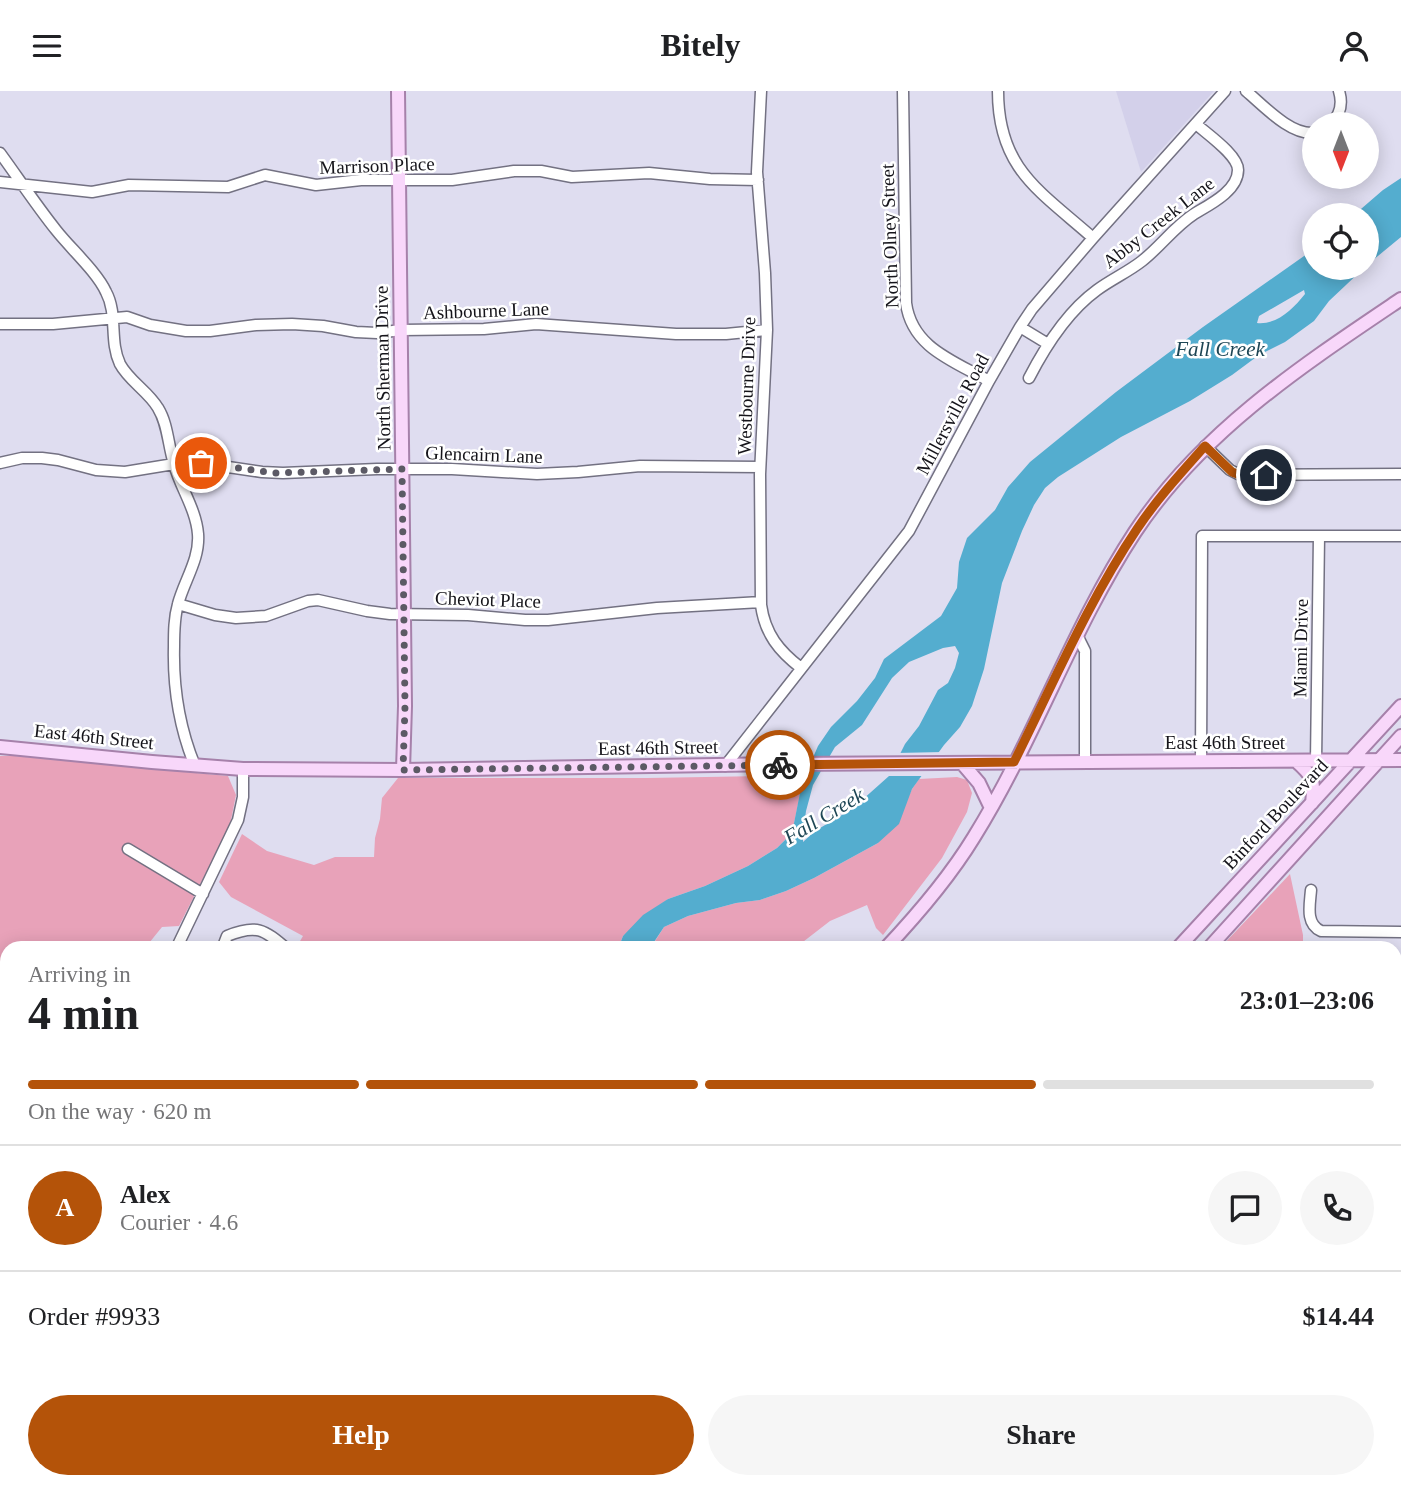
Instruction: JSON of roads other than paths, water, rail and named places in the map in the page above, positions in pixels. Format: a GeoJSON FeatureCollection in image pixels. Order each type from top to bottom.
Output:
{"type":"FeatureCollection","features":[{"type":"Feature","properties":{"kind":"main road","name":"North Sherman Drive"},"geometry":{"type":"LineString","coordinates":[[398,91],[405,706],[403,770]]}},
{"type":"Feature","properties":{"kind":"main road"},"geometry":{"type":"LineString","coordinates":[[891,941],[925,905],[967,848],[991,808],[1115,565],[1165,491],[1205,446],[1241,414],[1291,375],[1401,299]]}},
{"type":"Feature","properties":{"kind":"main road","name":"Binford Boulevard"},"geometry":{"type":"LineString","coordinates":[[1184,941],[1401,706]]}},
{"type":"Feature","properties":{"kind":"main road","name":"Binford Boulevard"},"geometry":{"type":"LineString","coordinates":[[1215,941],[1401,736]]}},
{"type":"Feature","properties":{"kind":"main road","name":"East 46th Street"},"geometry":{"type":"LineString","coordinates":[[0,747],[243,769],[403,770],[786,764],[1401,760]]}},
{"type":"Feature","properties":{"kind":"main road"},"geometry":{"type":"LineString","coordinates":[[1296,761],[1312,778],[1311,803]]}},
{"type":"Feature","properties":{"kind":"main road"},"geometry":{"type":"LineString","coordinates":[[956,763],[979,783],[991,808]]}},
{"type":"Feature","properties":{"kind":"street","name":"Westbourne Drive"},"geometry":{"type":"LineString","coordinates":[[761,91],[758,180],[767,330],[760,467],[761,602],[764,622],[771,637],[783,653],[802,668]]}},
{"type":"Feature","properties":{"kind":"street","name":"North Olney Street"},"geometry":{"type":"LineString","coordinates":[[903,91],[906,303],[909,319],[917,334],[932,348],[989,381]]}},
{"type":"Feature","properties":{"kind":"street"},"geometry":{"type":"LineString","coordinates":[[998,91],[1001,127],[1015,163],[1030,181],[1093,238]]}},
{"type":"Feature","properties":{"kind":"street","name":"Millersville Road"},"geometry":{"type":"LineString","coordinates":[[725,766],[909,531],[989,381],[1032,309],[1225,91]]}},
{"type":"Feature","properties":{"kind":"street"},"geometry":{"type":"LineString","coordinates":[[1246,91],[1292,128],[1302,132]]}},
{"type":"Feature","properties":{"kind":"street"},"geometry":{"type":"LineString","coordinates":[[1338,112],[1339,91]]}},
{"type":"Feature","properties":{"kind":"street","name":"Abby Creek Lane"},"geometry":{"type":"LineString","coordinates":[[1029,378],[1048,344],[1091,295],[1140,262],[1180,225],[1220,199],[1235,181],[1238,170],[1234,157],[1196,124]]}},
{"type":"Feature","properties":{"kind":"street"},"geometry":{"type":"LineString","coordinates":[[0,153],[55,230],[103,285],[110,301],[114,346],[119,362],[160,409],[174,464],[194,517],[198,539],[196,556],[178,604],[174,630],[174,687],[183,734],[195,766]]}},
{"type":"Feature","properties":{"kind":"street","name":"Marrison Place"},"geometry":{"type":"LineString","coordinates":[[0,182],[92,192],[129,185],[228,187],[265,175],[309,185],[361,180],[452,180],[514,171],[541,171],[572,177],[628,173],[758,180]]}},
{"type":"Feature","properties":{"kind":"street","name":"Ashbourne Lane"},"geometry":{"type":"LineString","coordinates":[[0,324],[53,324],[127,317],[149,325],[186,331],[274,324],[323,326],[363,333],[536,324],[676,334],[726,334],[767,330]]}},
{"type":"Feature","properties":{"kind":"street"},"geometry":{"type":"LineString","coordinates":[[1020,327],[1048,344]]}},
{"type":"Feature","properties":{"kind":"street"},"geometry":{"type":"LineString","coordinates":[[1205,446],[1230,470],[1240,475],[1401,474]]}},
{"type":"Feature","properties":{"kind":"street","name":"Glencairn Lane"},"geometry":{"type":"LineString","coordinates":[[0,463],[22,458],[42,458],[117,472],[194,462],[283,473],[452,469],[537,474],[640,466],[760,467]]}},
{"type":"Feature","properties":{"kind":"street","name":"Miami Drive"},"geometry":{"type":"LineString","coordinates":[[1316,761],[1319,535]]}},
{"type":"Feature","properties":{"kind":"street"},"geometry":{"type":"LineString","coordinates":[[1201,761],[1202,536],[1401,536]]}},
{"type":"Feature","properties":{"kind":"street","name":"Cheviot Place"},"geometry":{"type":"LineString","coordinates":[[178,604],[236,618],[266,616],[318,600],[374,612],[548,620],[657,608],[761,602]]}},
{"type":"Feature","properties":{"kind":"street"},"geometry":{"type":"LineString","coordinates":[[1077,635],[1085,651],[1085,762]]}},
{"type":"Feature","properties":{"kind":"street"},"geometry":{"type":"LineString","coordinates":[[180,941],[239,820],[243,797],[243,769]]}},
{"type":"Feature","properties":{"kind":"street"},"geometry":{"type":"LineString","coordinates":[[128,849],[203,894]]}},
{"type":"Feature","properties":{"kind":"street"},"geometry":{"type":"LineString","coordinates":[[1311,890],[1310,921],[1316,929],[1401,932]]}},
{"type":"Feature","properties":{"kind":"street"},"geometry":{"type":"LineString","coordinates":[[225,941],[227,936],[250,929],[261,930],[278,941]]}},
{"type":"Feature","properties":{"kind":"water"},"geometry":{"type":"Polygon","coordinates":[[[1401,178],[1401,237],[1379,255],[1379,203],[1368,203],[1401,178]]]}},
{"type":"Feature","properties":{"kind":"water","name":"Fall Creek"},"geometry":{"type":"Polygon","coordinates":[[[1302,257],[1302,280],[1351,280],[1329,301],[1314,321],[1285,342],[1259,355],[1190,401],[1121,437],[1045,488],[1022,531],[1002,583],[984,669],[972,706],[960,727],[912,789],[899,824],[878,843],[786,891],[760,900],[736,903],[688,916],[664,927],[655,941],[621,941],[643,915],[668,899],[748,866],[777,848],[792,833],[802,783],[818,746],[831,727],[875,678],[884,659],[941,616],[957,588],[959,562],[967,538],[995,510],[1008,487],[1030,462],[1116,392],[1302,257]],[[1304,290],[1259,316],[1257,323],[1278,319],[1305,294],[1304,290]],[[955,646],[909,662],[892,678],[862,725],[835,747],[813,785],[806,811],[803,842],[815,831],[852,809],[889,776],[938,690],[948,683],[959,653],[955,646]]]}}]}
